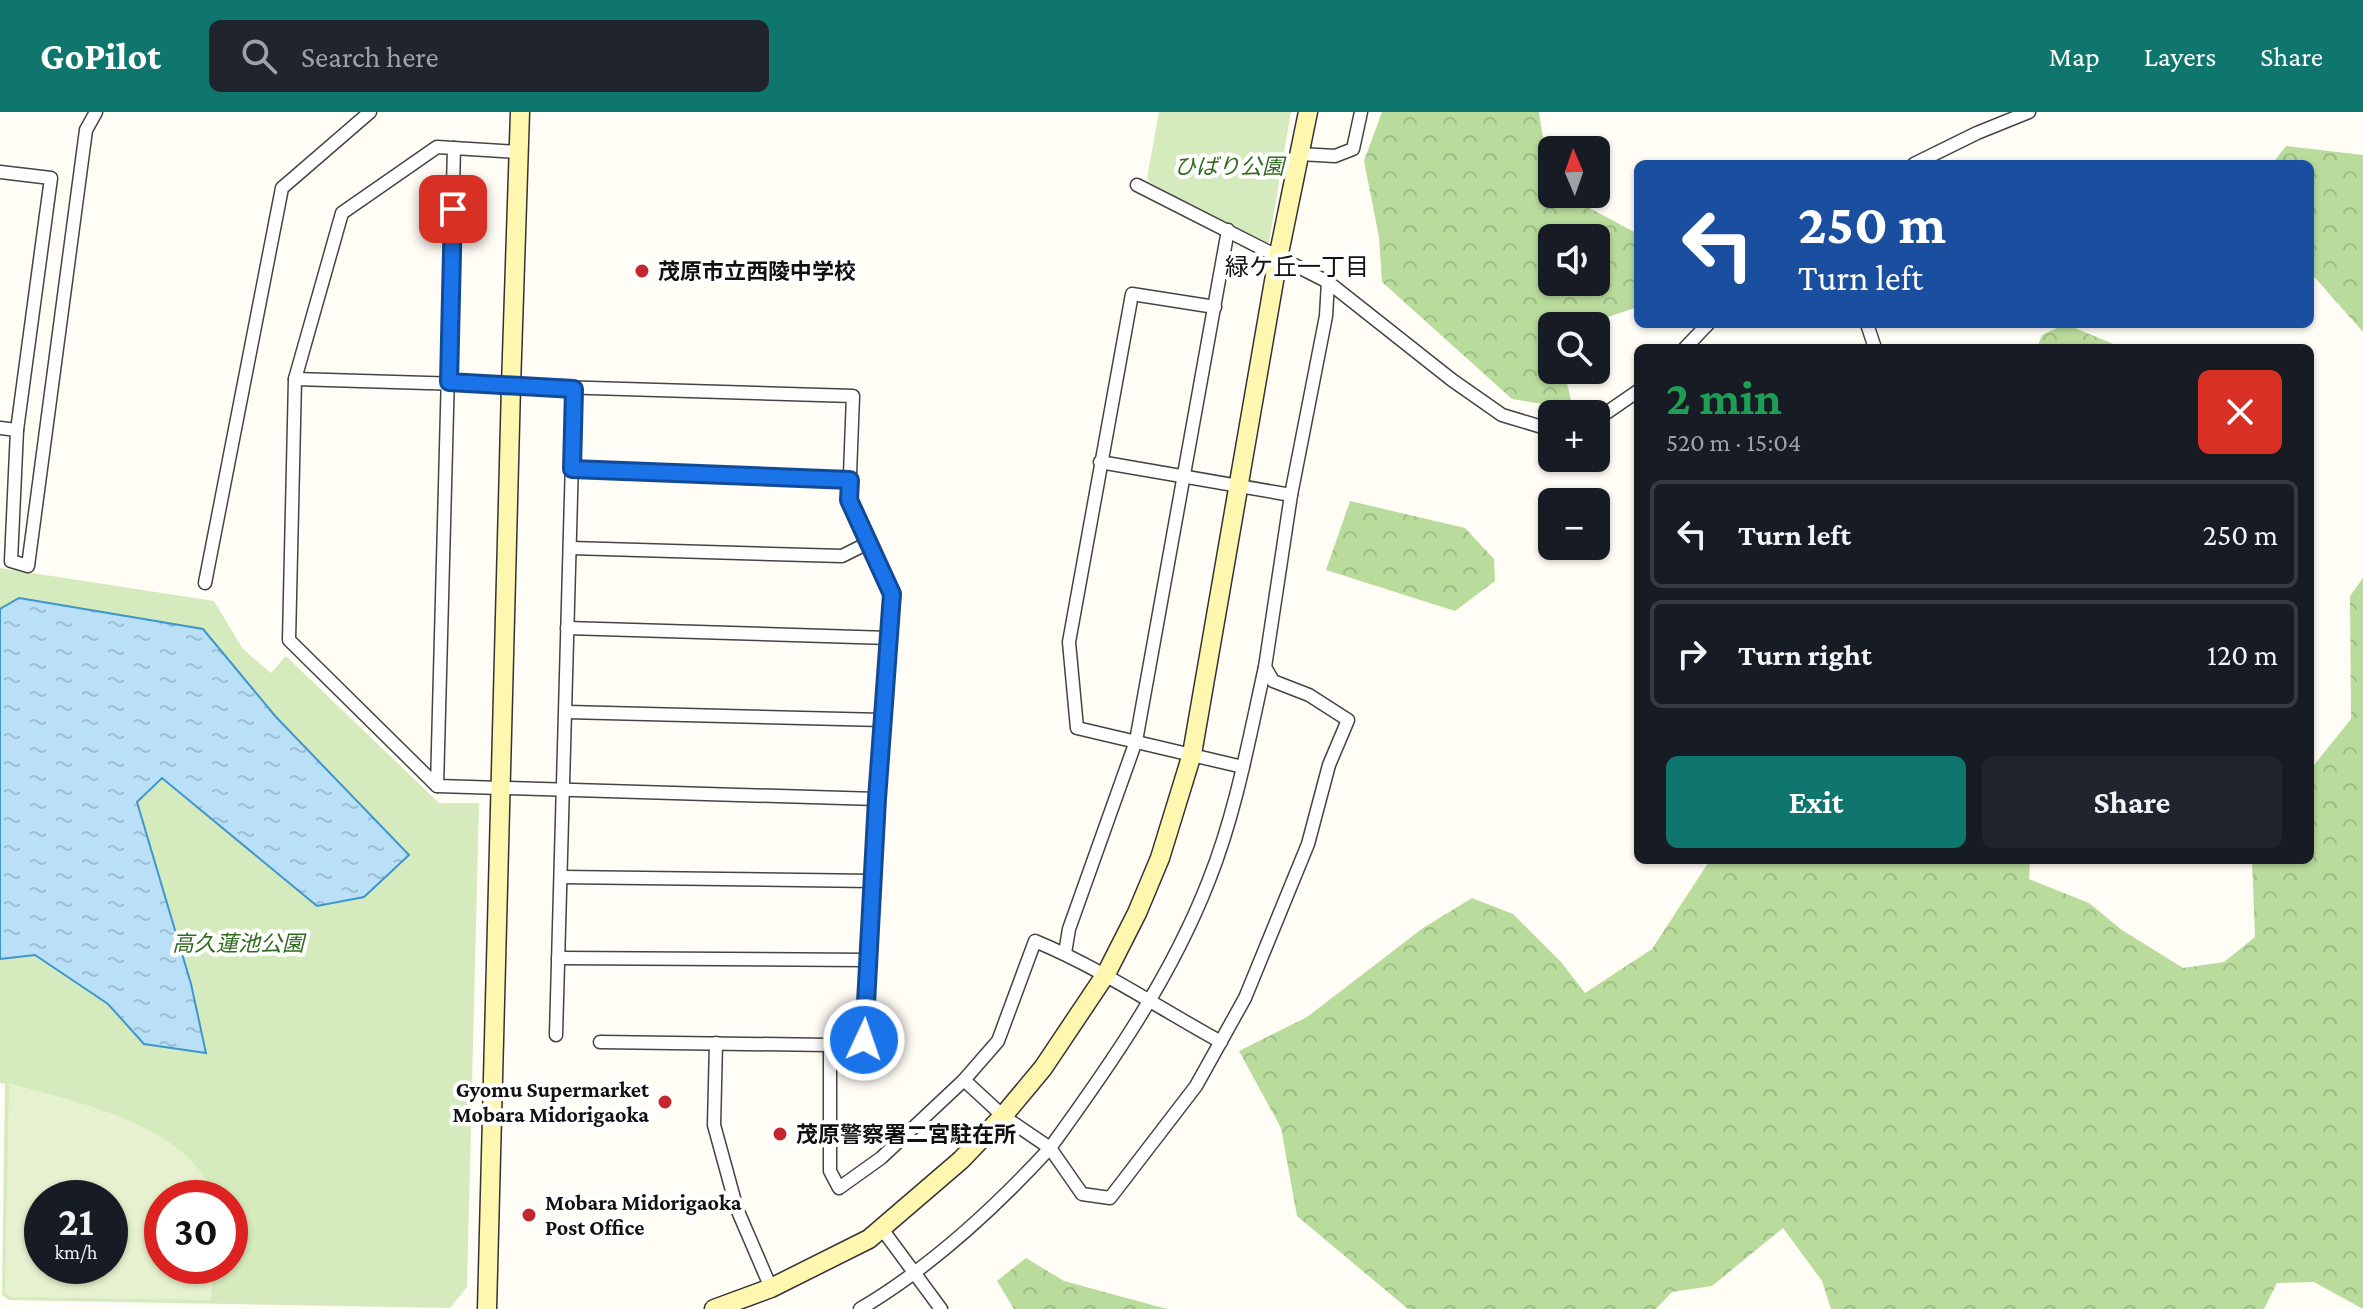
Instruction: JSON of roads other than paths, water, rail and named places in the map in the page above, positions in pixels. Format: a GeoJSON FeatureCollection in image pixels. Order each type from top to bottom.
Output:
{"type":"FeatureCollection","features":[{"type":"Feature","properties":{"kind":"street"},"geometry":{"type":"LineString","coordinates":[[0,172],[51,178],[17,430],[11,561],[28,566],[86,130],[96,112]]}},
{"type":"Feature","properties":{"kind":"street"},"geometry":{"type":"LineString","coordinates":[[205,583],[282,188],[370,112]]}},
{"type":"Feature","properties":{"kind":"street"},"geometry":{"type":"LineString","coordinates":[[487,1309],[520,112]]}},
{"type":"Feature","properties":{"kind":"street"},"geometry":{"type":"LineString","coordinates":[[714,1309],[815,1268],[882,1229],[961,1160],[1043,1068],[1106,974],[1137,913],[1160,858],[1192,754],[1278,258],[1308,112]]}},
{"type":"Feature","properties":{"kind":"street"},"geometry":{"type":"LineString","coordinates":[[1300,154],[1335,156],[1353,149],[1361,112]]}},
{"type":"Feature","properties":{"kind":"street"},"geometry":{"type":"LineString","coordinates":[[1922,160],[2029,112]]}},
{"type":"Feature","properties":{"kind":"street"},"geometry":{"type":"LineString","coordinates":[[518,152],[437,147],[342,213],[295,379],[289,640],[437,786],[877,799]]}},
{"type":"Feature","properties":{"kind":"street"},"geometry":{"type":"LineString","coordinates":[[437,786],[454,148]]}},
{"type":"Feature","properties":{"kind":"street"},"geometry":{"type":"LineString","coordinates":[[1137,185],[1328,282],[1452,380],[1502,415],[1538,426]]}},
{"type":"Feature","properties":{"kind":"street"},"geometry":{"type":"LineString","coordinates":[[1065,953],[1069,929],[1136,741],[1228,230]]}},
{"type":"Feature","properties":{"kind":"street"},"geometry":{"type":"LineString","coordinates":[[860,1309],[896,1288],[988,1212],[1050,1148],[1104,1074],[1150,1003],[1209,881],[1234,807],[1265,667],[1291,495],[1326,316],[1328,282]]}},
{"type":"Feature","properties":{"kind":"street"},"geometry":{"type":"LineString","coordinates":[[1215,307],[1132,294],[1069,642],[1077,728],[1243,767]]}},
{"type":"Feature","properties":{"kind":"street"},"geometry":{"type":"LineString","coordinates":[[1689,344],[1704,328]]}},
{"type":"Feature","properties":{"kind":"street"},"geometry":{"type":"LineString","coordinates":[[295,379],[853,396],[849,500],[892,594],[864,1040],[830,1045],[600,1042]]}},
{"type":"Feature","properties":{"kind":"street"},"geometry":{"type":"LineString","coordinates":[[556,1035],[574,389]]}},
{"type":"Feature","properties":{"kind":"street"},"geometry":{"type":"LineString","coordinates":[[1610,410],[1634,394]]}},
{"type":"Feature","properties":{"kind":"street"},"geometry":{"type":"LineString","coordinates":[[0,428],[17,430]]}},
{"type":"Feature","properties":{"kind":"street"},"geometry":{"type":"LineString","coordinates":[[1100,462],[1291,495]]}},
{"type":"Feature","properties":{"kind":"street"},"geometry":{"type":"LineString","coordinates":[[572,469],[850,480]]}},
{"type":"Feature","properties":{"kind":"street"},"geometry":{"type":"LineString","coordinates":[[571,548],[842,556],[870,542]]}},
{"type":"Feature","properties":{"kind":"street"},"geometry":{"type":"LineString","coordinates":[[567,628],[889,638]]}},
{"type":"Feature","properties":{"kind":"street"},"geometry":{"type":"LineString","coordinates":[[964,1080],[1003,1116],[1050,1148],[1082,1194],[1110,1198],[1196,1086],[1245,998],[1308,844],[1329,765],[1348,720],[1309,695],[1273,681],[1265,667]]}},
{"type":"Feature","properties":{"kind":"street"},"geometry":{"type":"LineString","coordinates":[[567,712],[883,720]]}},
{"type":"Feature","properties":{"kind":"street"},"geometry":{"type":"LineString","coordinates":[[561,877],[874,881]]}},
{"type":"Feature","properties":{"kind":"street"},"geometry":{"type":"LineString","coordinates":[[830,1045],[830,1171],[839,1188],[881,1158],[964,1080],[998,1041],[1035,941],[1106,974],[1150,1003],[1221,1042]]}},
{"type":"Feature","properties":{"kind":"street"},"geometry":{"type":"LineString","coordinates":[[558,958],[867,960]]}},
{"type":"Feature","properties":{"kind":"street"},"geometry":{"type":"LineString","coordinates":[[716,1043],[714,1125],[737,1209],[771,1288]]}},
{"type":"Feature","properties":{"kind":"street"},"geometry":{"type":"LineString","coordinates":[[882,1229],[941,1309]]}},
{"type":"Feature","properties":{"kind":"water"},"geometry":{"type":"Polygon","coordinates":[[[19,598],[203,629],[276,717],[409,855],[364,897],[317,906],[162,778],[137,802],[191,984],[206,1053],[144,1044],[108,1004],[35,955],[0,959],[0,609],[19,598]]]}},
{"type":"Feature","properties":{"kind":"place","name":"茂原市立西陵中学校"},"geometry":{"type":"Point","coordinates":[642,271]}},
{"type":"Feature","properties":{"kind":"place","name":"Gyomu Supermarket Mobara Midorigaoka"},"geometry":{"type":"Point","coordinates":[665,1102]}},
{"type":"Feature","properties":{"kind":"place","name":"茂原警察署二宮駐在所"},"geometry":{"type":"Point","coordinates":[780,1134]}},
{"type":"Feature","properties":{"kind":"place","name":"Mobara Midorigaoka Post Office"},"geometry":{"type":"Point","coordinates":[529,1215]}},
{"type":"Feature","properties":{"kind":"district","name":"緑ケ丘一丁目"},"geometry":{"type":"Point","coordinates":[1297,266]}},
{"type":"Feature","properties":{"kind":"park label","name":"ひばり公園"},"geometry":{"type":"Point","coordinates":[1229,166]}},
{"type":"Feature","properties":{"kind":"park label","name":"高久蓮池公園"},"geometry":{"type":"Point","coordinates":[238,943]}}]}
